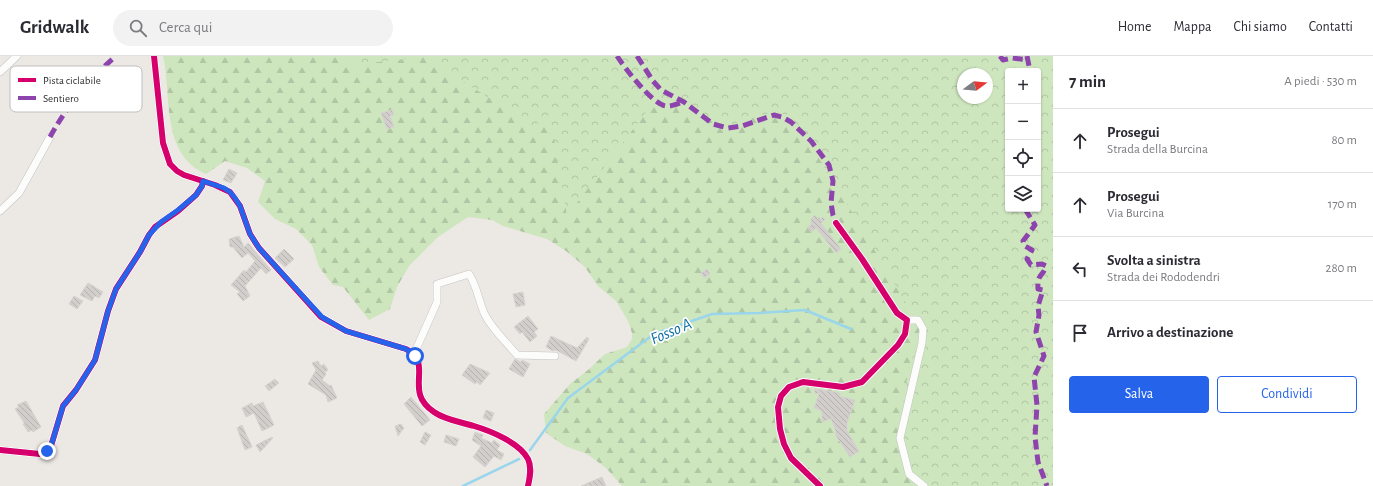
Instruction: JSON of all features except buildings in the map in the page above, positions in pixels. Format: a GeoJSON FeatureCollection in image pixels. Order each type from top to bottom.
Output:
{"type":"FeatureCollection","features":[{"type":"Feature","properties":{"kind":"street"},"geometry":{"type":"LineString","coordinates":[[0,72],[17,56]]}},
{"type":"Feature","properties":{"kind":"street"},"geometry":{"type":"LineString","coordinates":[[154,56],[161,129],[170,164],[184,175],[224,188],[230,192],[240,206],[250,234],[259,248],[322,317],[346,331],[406,349],[414,354],[419,364],[418,386],[422,400],[426,406],[444,417],[476,426],[505,439],[522,451],[528,460],[531,469],[528,486]]}},
{"type":"Feature","properties":{"kind":"street"},"geometry":{"type":"LineString","coordinates":[[0,211],[19,193],[50,137]]}},
{"type":"Feature","properties":{"kind":"street"},"geometry":{"type":"LineString","coordinates":[[0,450],[40,454],[47,451],[51,446],[63,406],[76,390],[95,360],[108,311],[116,289],[149,235],[161,222],[196,195],[202,186],[203,181]]}},
{"type":"Feature","properties":{"kind":"street"},"geometry":{"type":"LineString","coordinates":[[836,223],[862,259],[897,313],[907,320],[918,320],[923,329],[922,343],[900,438],[909,474],[924,486]]}},
{"type":"Feature","properties":{"kind":"street"},"geometry":{"type":"LineString","coordinates":[[414,354],[437,302],[437,284],[469,274],[473,279],[484,314],[491,326],[517,355],[555,356]]}},
{"type":"Feature","properties":{"kind":"street"},"geometry":{"type":"LineString","coordinates":[[820,486],[791,458],[784,444],[780,429],[778,407],[782,396],[789,387],[803,382],[843,387],[862,382],[898,345],[905,334],[907,320]]}},
{"type":"Feature","properties":{"kind":"green space"},"geometry":{"type":"Polygon","coordinates":[[[163,56],[1053,56],[1053,486],[622,486],[606,468],[587,454],[565,446],[546,433],[544,414],[570,384],[605,354],[627,347],[632,339],[632,333],[628,321],[616,301],[598,286],[584,266],[566,251],[547,239],[503,226],[492,220],[468,217],[438,237],[409,266],[397,287],[390,309],[369,320],[343,287],[333,285],[319,267],[312,245],[296,229],[275,219],[258,202],[265,181],[247,168],[225,161],[206,174],[191,165],[181,153],[175,138],[168,105],[166,71],[163,56]]]}},
{"type":"Feature","properties":{"kind":"green space"},"geometry":{"type":"Polygon","coordinates":[[[347,56],[1053,56],[1053,486],[925,486],[912,473],[899,431],[909,365],[925,332],[905,302],[842,195],[791,114],[764,114],[733,124],[715,122],[684,106],[653,103],[567,216],[550,114],[534,126],[424,57],[351,65],[347,56]]]}},
{"type":"Feature","properties":{"kind":"waterway","name":"Fosso A"},"geometry":{"type":"LineString","coordinates":[[530,450],[568,398],[654,334],[712,314],[805,310],[851,329]]}},
{"type":"Feature","properties":{"kind":"waterway","name":"Fosso A"},"geometry":{"type":"LineString","coordinates":[[463,486],[519,459]]}},
{"type":"Feature","properties":{"kind":"marked path"},"geometry":{"type":"LineString","coordinates":[[105,66],[116,56]]}},
{"type":"Feature","properties":{"kind":"marked path"},"geometry":{"type":"LineString","coordinates":[[617,56],[639,85],[660,104],[668,106],[684,102]]}},
{"type":"Feature","properties":{"kind":"marked path"},"geometry":{"type":"LineString","coordinates":[[637,56],[653,81],[661,90],[684,102],[713,124],[728,128],[742,126],[774,115],[791,122],[811,141],[829,165],[833,181],[831,203],[836,223]]}},
{"type":"Feature","properties":{"kind":"marked path"},"geometry":{"type":"LineString","coordinates":[[1000,56],[1003,60],[1012,58],[1029,60]]}},
{"type":"Feature","properties":{"kind":"marked path"},"geometry":{"type":"LineString","coordinates":[[1027,56],[1029,68]]}},
{"type":"Feature","properties":{"kind":"marked path"},"geometry":{"type":"LineString","coordinates":[[50,137],[66,112]]}},
{"type":"Feature","properties":{"kind":"marked path"},"geometry":{"type":"LineString","coordinates":[[1027,212],[1035,225],[1023,241],[1025,246],[1032,250],[1027,259],[1031,265],[1042,264],[1046,266],[1038,280],[1038,289],[1043,290],[1038,306],[1039,315],[1036,332],[1044,356],[1034,377],[1037,405],[1035,437],[1038,462],[1047,486]]}},
{"type":"Feature","properties":{"kind":"cycle path"},"geometry":{"type":"LineString","coordinates":[[154,56],[163,143],[170,164],[184,175],[215,185],[230,192],[240,206],[250,234],[259,248],[321,317],[346,331],[406,349],[414,354],[418,361],[419,390],[421,397],[426,405],[434,412],[448,419],[488,431],[504,438],[519,448],[528,459],[530,465],[528,486]]}},
{"type":"Feature","properties":{"kind":"cycle path"},"geometry":{"type":"LineString","coordinates":[[0,450],[40,454],[47,451],[51,446],[63,406],[76,390],[95,360],[108,311],[116,289],[155,227],[178,211],[196,195],[202,186],[203,181]]}},
{"type":"Feature","properties":{"kind":"cycle path"},"geometry":{"type":"LineString","coordinates":[[820,486],[791,458],[784,444],[780,429],[778,407],[781,396],[789,387],[803,382],[843,387],[862,382],[898,345],[905,334],[907,320],[897,313],[862,259],[836,223]]}},
{"type":"Feature","properties":{"kind":"route"},"geometry":{"type":"LineString","coordinates":[[47,451],[51,446],[63,406],[76,390],[95,360],[103,327],[116,289],[155,227],[196,195],[202,186],[203,181],[224,188],[230,192],[240,206],[250,234],[259,248],[322,317],[346,331],[406,349],[415,356]]}}]}
